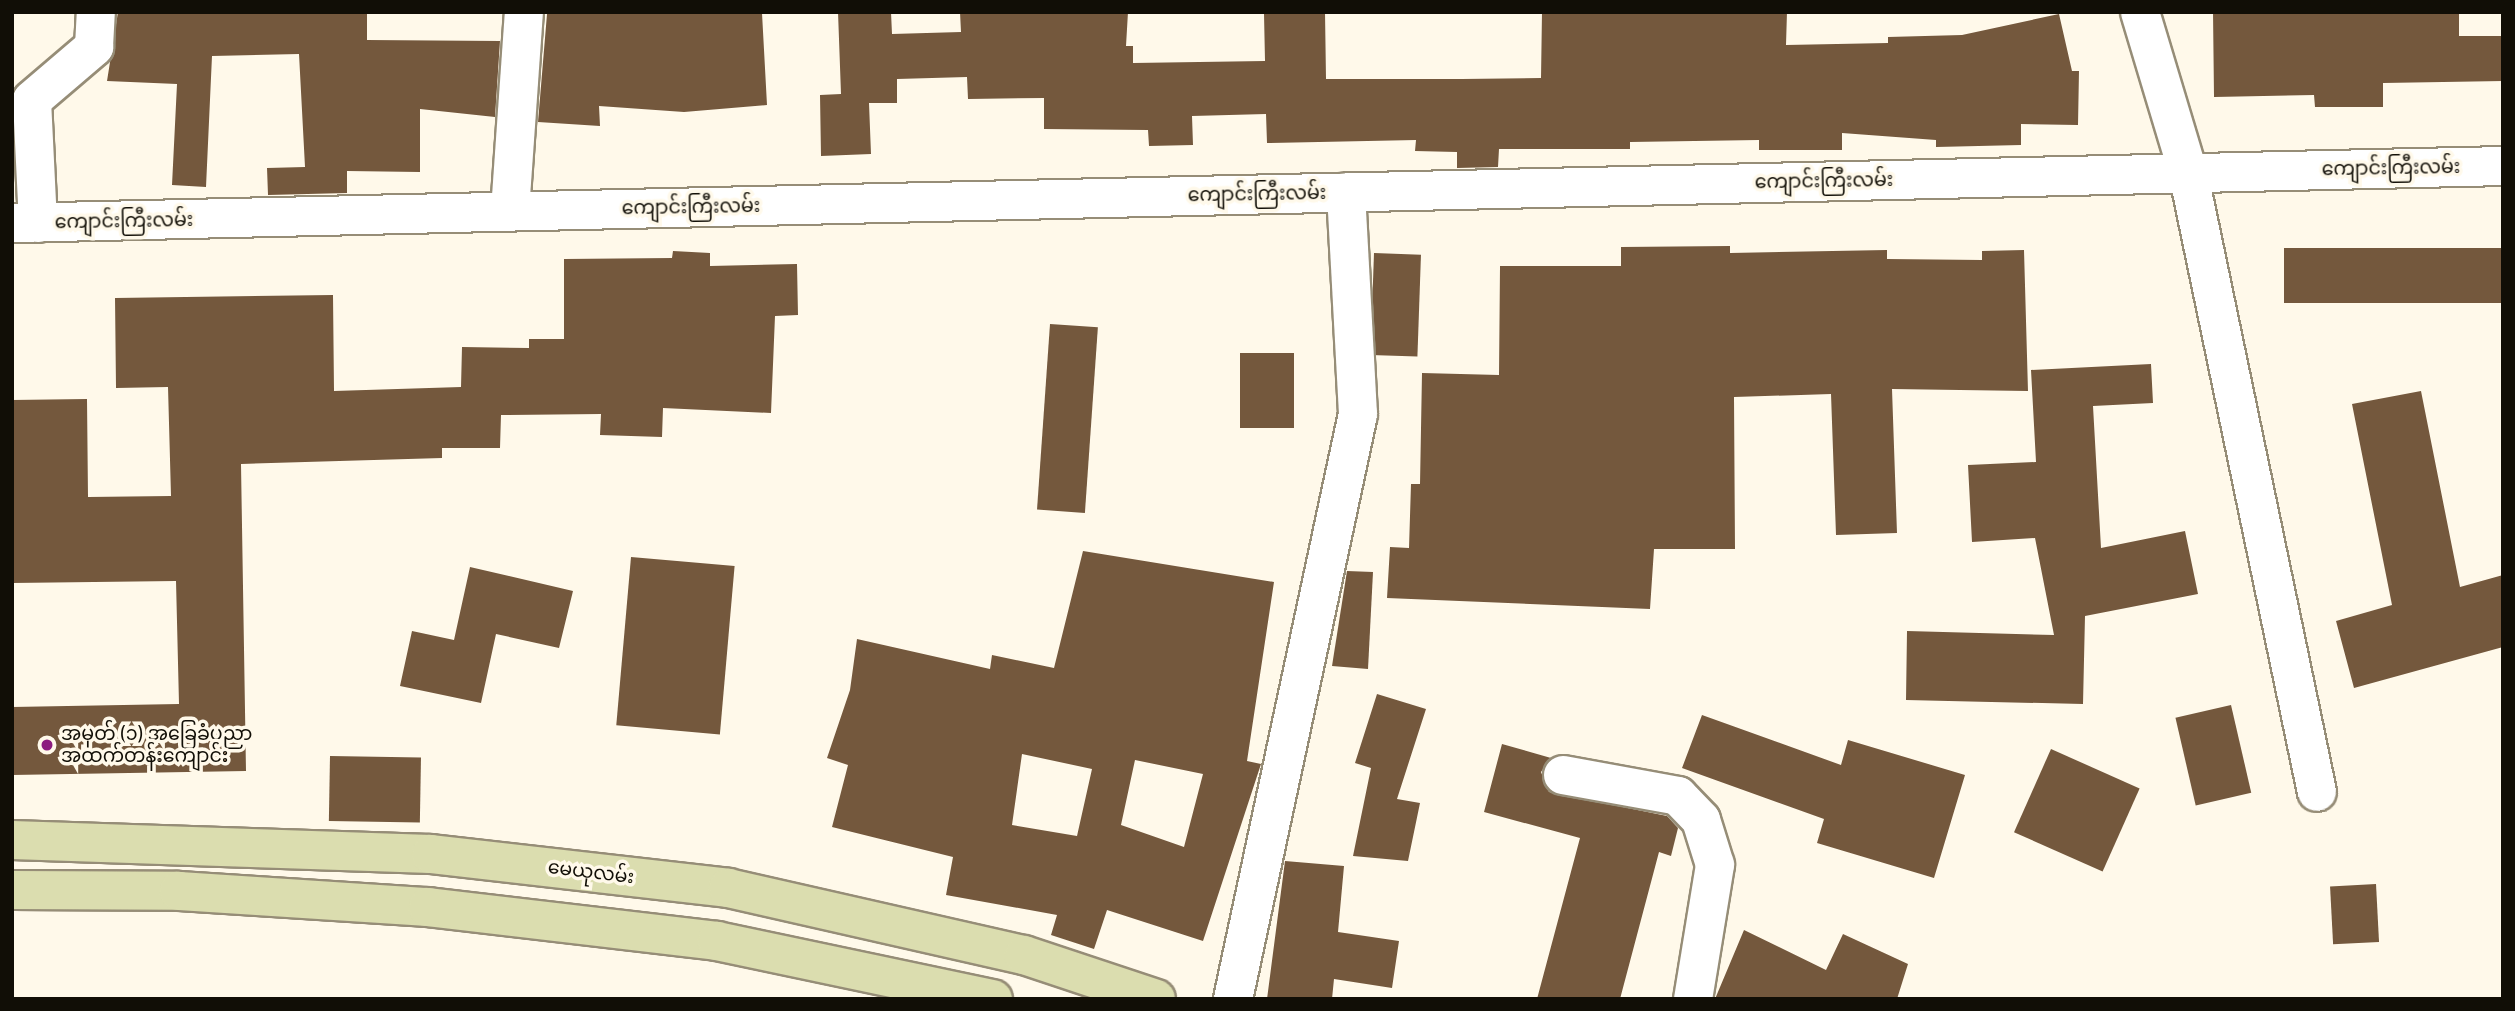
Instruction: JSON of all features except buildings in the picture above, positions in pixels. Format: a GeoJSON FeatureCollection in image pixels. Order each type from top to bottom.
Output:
{"type":"FeatureCollection","features":[{"type":"Feature","properties":{"kind":"main road","name":"မေယုလမ်း"},"geometry":{"type":"LineString","coordinates":[[12,840],[432,854],[729,888],[1024,955],[1156,999]]}},
{"type":"Feature","properties":{"kind":"main road"},"geometry":{"type":"LineString","coordinates":[[12,890],[179,891],[428,906],[717,941],[993,999]]}},
{"type":"Feature","properties":{"kind":"street"},"geometry":{"type":"LineString","coordinates":[[25,223],[32,100],[94,47],[96,12]]}},
{"type":"Feature","properties":{"kind":"street"},"geometry":{"type":"LineString","coordinates":[[510,211],[524,12]]}},
{"type":"Feature","properties":{"kind":"street"},"geometry":{"type":"LineString","coordinates":[[2140,12],[2188,172],[2317,792]]}},
{"type":"Feature","properties":{"kind":"street","name":"ကျောင်းကြီးလမ်း"},"geometry":{"type":"LineString","coordinates":[[25,223],[2503,166]]}},
{"type":"Feature","properties":{"kind":"street"},"geometry":{"type":"LineString","coordinates":[[1233,999],[1358,414],[1346,192]]}},
{"type":"Feature","properties":{"kind":"street"},"geometry":{"type":"LineString","coordinates":[[1563,775],[1678,796],[1701,820],[1715,865],[1693,999]]}},
{"type":"Feature","properties":{"kind":"place","name":"အမှတ် (၁) အခြေခံပညာ အထက်တန်းကျောင်း"},"geometry":{"type":"Point","coordinates":[47,745]}}]}
